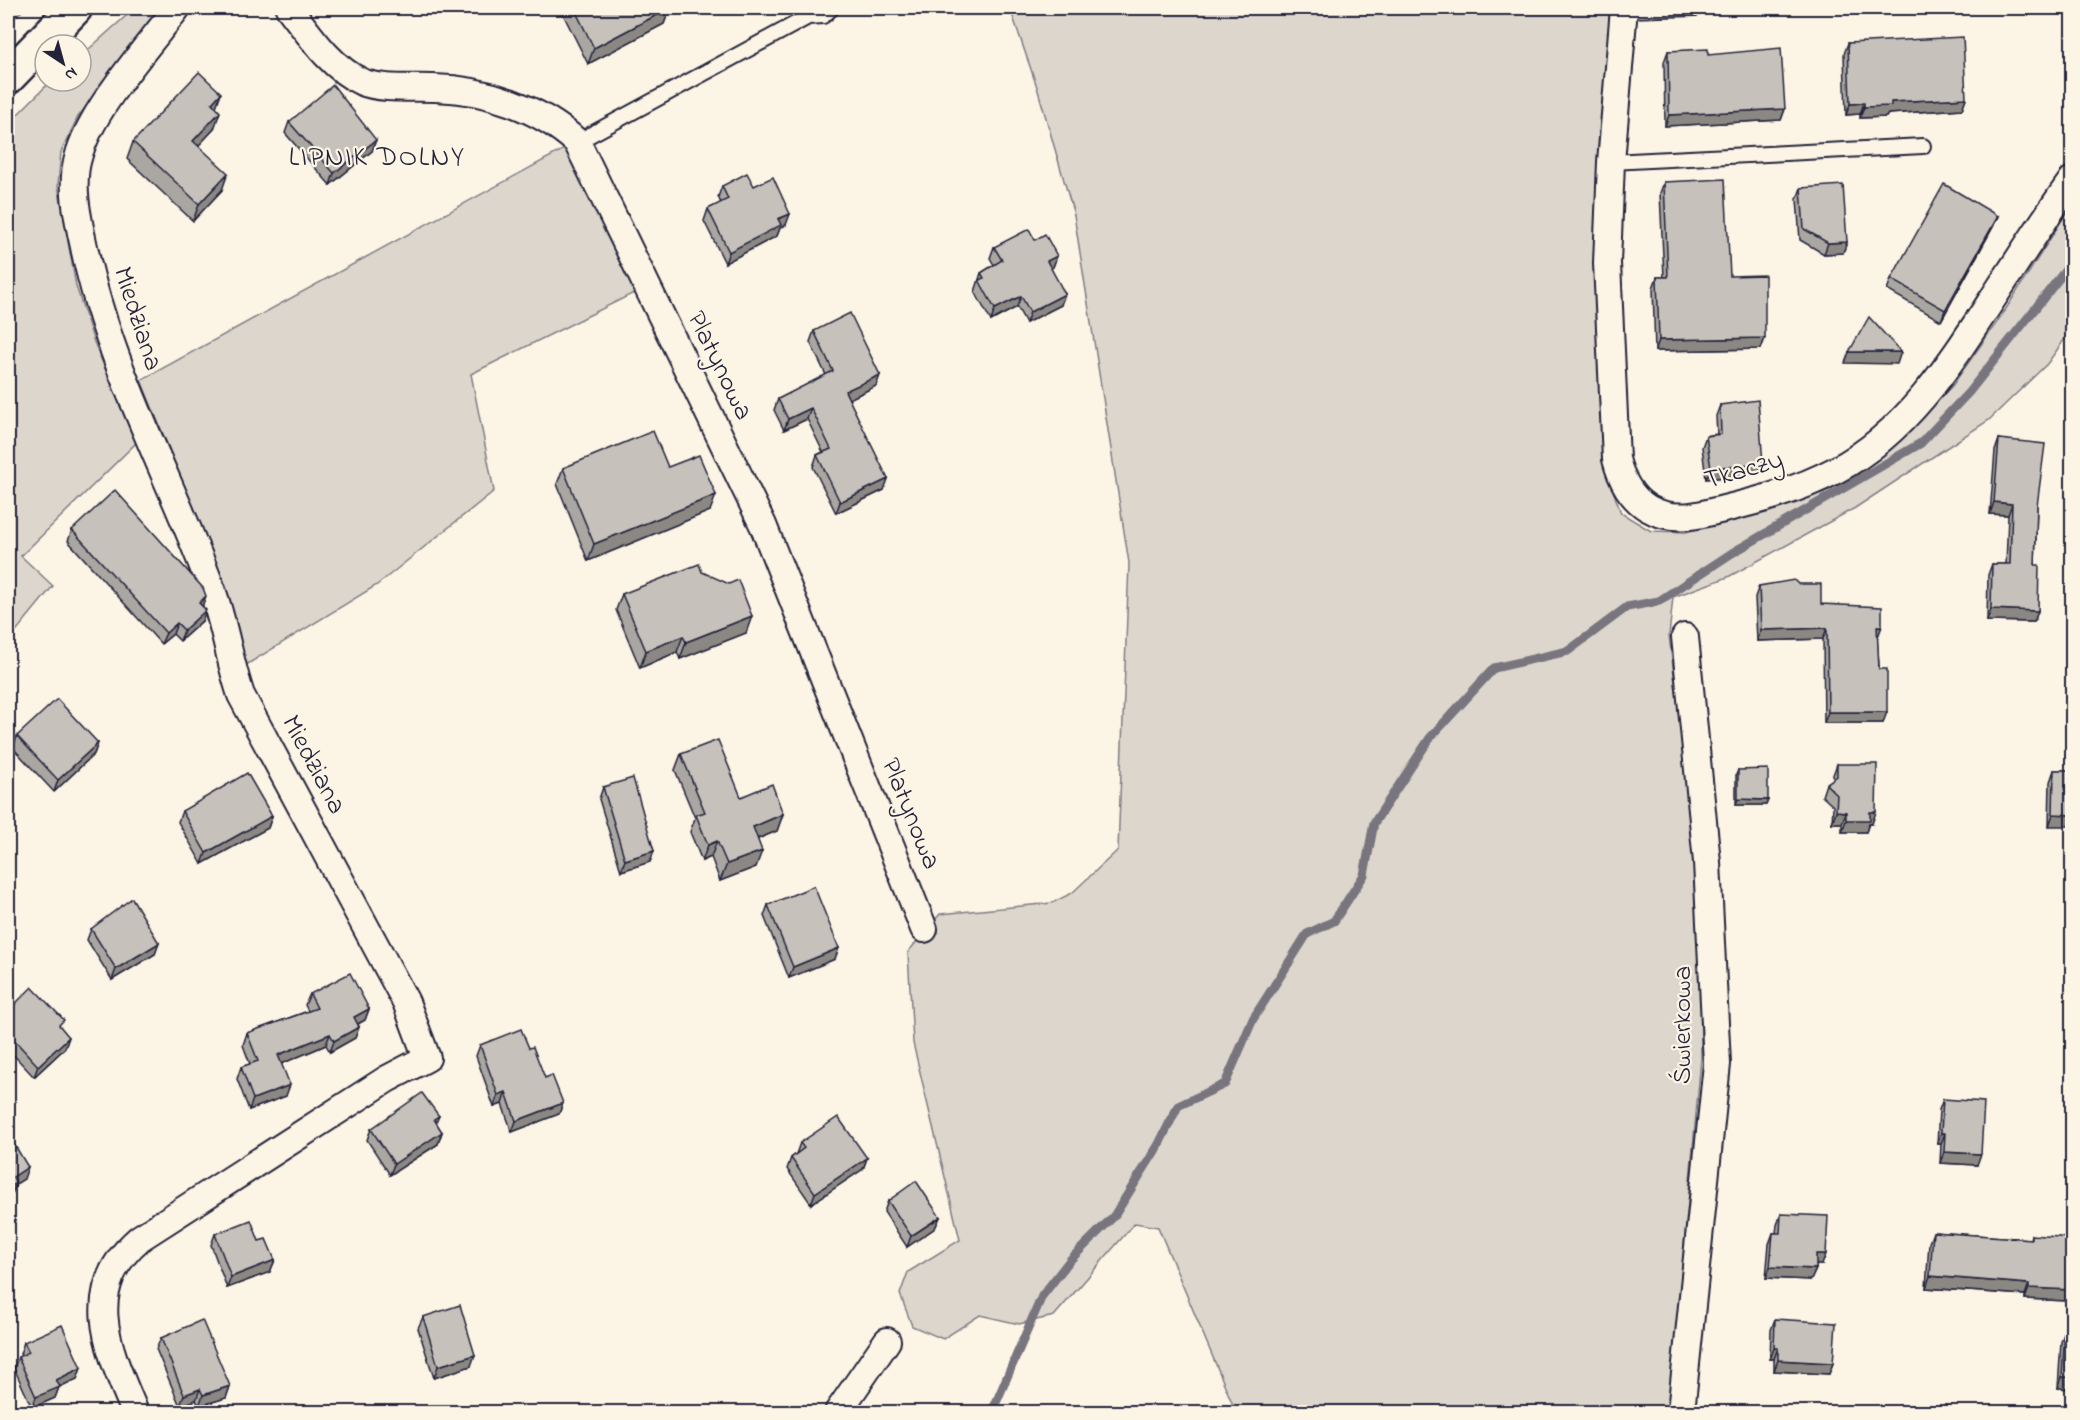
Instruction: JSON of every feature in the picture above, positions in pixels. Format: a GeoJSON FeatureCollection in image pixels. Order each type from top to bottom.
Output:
{"type":"FeatureCollection","features":[{"type":"Feature","properties":{"kind":"street"},"geometry":{"type":"LineString","coordinates":[[8,77],[75,8]]}},
{"type":"Feature","properties":{"kind":"street","name":"Miedziana"},"geometry":{"type":"LineString","coordinates":[[135,1413],[120,1376],[106,1327],[104,1302],[108,1278],[121,1254],[140,1238],[387,1079],[426,1058],[406,1002],[241,695],[230,664],[225,630],[212,590],[128,387],[90,279],[75,191],[77,158],[89,130],[177,8]]}},
{"type":"Feature","properties":{"kind":"street","name":"Platynowa"},"geometry":{"type":"LineString","coordinates":[[289,8],[314,41],[340,68],[363,82],[461,88],[503,99],[565,131],[578,142],[763,525],[924,929]]}},
{"type":"Feature","properties":{"kind":"street","name":"Tkaczy"},"geometry":{"type":"LineString","coordinates":[[1624,9],[1611,162],[1606,263],[1616,459],[1629,494],[1640,505],[1678,517],[1699,516],[1780,496],[1838,469],[1892,429],[1948,366],[2073,180]]}},
{"type":"Feature","properties":{"kind":"street","name":"Świerkowa"},"geometry":{"type":"LineString","coordinates":[[1681,1413],[1717,1064],[1707,862],[1685,638]]}},
{"type":"Feature","properties":{"kind":"street"},"geometry":{"type":"LineString","coordinates":[[838,1413],[887,1341]]}},
{"type":"Feature","properties":{"kind":"lane"},"geometry":{"type":"LineString","coordinates":[[578,142],[808,17],[823,16],[832,8]]}},
{"type":"Feature","properties":{"kind":"lane","name":"Tkaczy"},"geometry":{"type":"LineString","coordinates":[[1624,9],[1696,8]]}},
{"type":"Feature","properties":{"kind":"lane"},"geometry":{"type":"LineString","coordinates":[[1611,162],[1923,146]]}},
{"type":"Feature","properties":{"kind":"shaded area"},"geometry":{"type":"Polygon","coordinates":[[[8,8],[25,8],[8,24],[8,8]]]}},
{"type":"Feature","properties":{"kind":"shaded area"},"geometry":{"type":"Polygon","coordinates":[[[135,8],[162,8],[78,117],[61,152],[58,185],[76,286],[94,342],[136,443],[21,556],[53,586],[8,641],[8,124],[39,93],[93,93],[93,45],[135,8]]]}},
{"type":"Feature","properties":{"kind":"shaded area"},"geometry":{"type":"Polygon","coordinates":[[[1010,8],[1610,8],[1599,169],[1603,432],[1607,474],[1621,513],[1651,531],[1686,532],[1793,503],[1829,490],[1897,442],[1952,386],[2004,312],[2072,204],[2072,329],[2047,364],[1989,420],[1855,508],[1728,577],[1673,597],[1669,636],[1690,797],[1700,950],[1701,1059],[1669,1412],[1236,1412],[1158,1227],[1135,1223],[1054,1316],[1019,1324],[980,1315],[943,1339],[912,1326],[900,1294],[908,1272],[960,1240],[913,1043],[908,952],[940,914],[1052,903],[1072,893],[1118,850],[1129,563],[1074,215],[1037,87],[1010,8]]]}},
{"type":"Feature","properties":{"kind":"shaded area"},"geometry":{"type":"Polygon","coordinates":[[[566,148],[638,291],[471,374],[494,491],[377,585],[246,665],[224,584],[141,380],[566,148]]]}},
{"type":"Feature","properties":{"kind":"building"},"geometry":{"type":"Polygon","coordinates":[[[574,8],[670,8],[594,48],[574,8]]]}},
{"type":"Feature","properties":{"kind":"building"},"geometry":{"type":"Polygon","coordinates":[[[1963,37],[1966,98],[1891,102],[1891,106],[1864,107],[1864,103],[1850,104],[1848,43],[1963,37]]]}},
{"type":"Feature","properties":{"kind":"building"},"geometry":{"type":"Polygon","coordinates":[[[1781,48],[1785,109],[1669,115],[1668,51],[1708,49],[1708,55],[1781,48]]]}},
{"type":"Feature","properties":{"kind":"building"},"geometry":{"type":"Polygon","coordinates":[[[199,72],[221,93],[212,103],[220,112],[193,141],[228,173],[199,204],[133,142],[199,72]]]}},
{"type":"Feature","properties":{"kind":"building"},"geometry":{"type":"Polygon","coordinates":[[[333,85],[376,140],[334,173],[289,122],[333,85]]]}},
{"type":"Feature","properties":{"kind":"building"},"geometry":{"type":"Polygon","coordinates":[[[747,173],[754,186],[773,177],[790,214],[778,219],[781,225],[729,252],[708,209],[728,199],[722,186],[747,173]]]}},
{"type":"Feature","properties":{"kind":"building"},"geometry":{"type":"Polygon","coordinates":[[[1725,179],[1730,276],[1765,275],[1765,338],[1659,340],[1657,277],[1668,277],[1664,182],[1725,179]]]}},
{"type":"Feature","properties":{"kind":"building"},"geometry":{"type":"Polygon","coordinates":[[[1944,184],[1998,216],[1945,310],[1891,279],[1944,184]]]}},
{"type":"Feature","properties":{"kind":"building"},"geometry":{"type":"Polygon","coordinates":[[[1843,185],[1847,242],[1828,243],[1804,229],[1801,188],[1843,185]]]}},
{"type":"Feature","properties":{"kind":"building"},"geometry":{"type":"Polygon","coordinates":[[[1029,229],[1035,240],[1045,234],[1057,256],[1047,261],[1065,294],[1030,312],[1021,296],[995,309],[979,280],[984,278],[981,273],[1002,260],[994,247],[1029,229]]]}},
{"type":"Feature","properties":{"kind":"building"},"geometry":{"type":"Polygon","coordinates":[[[850,313],[880,375],[845,391],[888,479],[840,502],[817,455],[831,449],[811,408],[788,419],[778,399],[833,371],[814,331],[850,313]]]}},
{"type":"Feature","properties":{"kind":"building"},"geometry":{"type":"Polygon","coordinates":[[[1869,317],[1901,352],[1849,352],[1869,317]]]}},
{"type":"Feature","properties":{"kind":"building"},"geometry":{"type":"Polygon","coordinates":[[[1758,400],[1763,463],[1711,468],[1706,436],[1721,434],[1720,405],[1758,400]]]}},
{"type":"Feature","properties":{"kind":"building"},"geometry":{"type":"Polygon","coordinates":[[[653,431],[668,467],[699,455],[716,495],[594,544],[563,468],[653,431]]]}},
{"type":"Feature","properties":{"kind":"building"},"geometry":{"type":"Polygon","coordinates":[[[1999,439],[2045,444],[2037,506],[2035,565],[2039,565],[2038,611],[1991,609],[1992,564],[2010,564],[2012,504],[1994,502],[1999,439]]]}},
{"type":"Feature","properties":{"kind":"building"},"geometry":{"type":"Polygon","coordinates":[[[115,490],[203,588],[206,596],[199,603],[206,610],[184,630],[177,623],[166,633],[72,530],[115,490]]]}},
{"type":"Feature","properties":{"kind":"building"},"geometry":{"type":"Polygon","coordinates":[[[699,564],[702,572],[729,584],[738,580],[752,616],[686,642],[683,636],[646,651],[622,594],[699,564]]]}},
{"type":"Feature","properties":{"kind":"building"},"geometry":{"type":"Polygon","coordinates":[[[1794,580],[1798,584],[1821,584],[1821,604],[1882,607],[1882,626],[1877,626],[1879,669],[1887,669],[1887,712],[1828,712],[1827,628],[1761,630],[1759,586],[1794,580]]]}},
{"type":"Feature","properties":{"kind":"building"},"geometry":{"type":"Polygon","coordinates":[[[57,699],[98,743],[58,780],[17,736],[57,699]]]}},
{"type":"Feature","properties":{"kind":"building"},"geometry":{"type":"Polygon","coordinates":[[[718,740],[741,797],[772,784],[783,814],[753,827],[762,851],[727,864],[717,841],[708,845],[696,815],[705,812],[681,754],[718,740]]]}},
{"type":"Feature","properties":{"kind":"building"},"geometry":{"type":"Polygon","coordinates":[[[1837,764],[1877,764],[1876,812],[1870,812],[1870,820],[1846,820],[1846,812],[1836,811],[1837,795],[1826,784],[1837,776],[1837,764]]]}},
{"type":"Feature","properties":{"kind":"building"},"geometry":{"type":"Polygon","coordinates":[[[1768,769],[1768,800],[1738,799],[1738,770],[1768,769]]]}},
{"type":"Feature","properties":{"kind":"building"},"geometry":{"type":"Polygon","coordinates":[[[2054,770],[2073,770],[2073,815],[2053,814],[2054,770]]]}},
{"type":"Feature","properties":{"kind":"building"},"geometry":{"type":"Polygon","coordinates":[[[247,773],[272,816],[206,853],[182,811],[247,773]]]}},
{"type":"Feature","properties":{"kind":"building"},"geometry":{"type":"Polygon","coordinates":[[[633,778],[654,851],[625,860],[603,787],[633,778]]]}},
{"type":"Feature","properties":{"kind":"building"},"geometry":{"type":"Polygon","coordinates":[[[814,886],[839,948],[793,967],[768,905],[814,886]]]}},
{"type":"Feature","properties":{"kind":"building"},"geometry":{"type":"Polygon","coordinates":[[[132,898],[159,943],[116,969],[91,929],[132,898]]]}},
{"type":"Feature","properties":{"kind":"building"},"geometry":{"type":"Polygon","coordinates":[[[350,973],[369,1009],[354,1017],[359,1027],[334,1041],[330,1034],[278,1055],[290,1085],[253,1099],[241,1067],[258,1061],[247,1033],[317,1008],[310,994],[350,973]]]}},
{"type":"Feature","properties":{"kind":"building"},"geometry":{"type":"Polygon","coordinates":[[[32,987],[64,1020],[59,1025],[69,1037],[38,1066],[8,1033],[8,1011],[32,987]]]}},
{"type":"Feature","properties":{"kind":"building"},"geometry":{"type":"Polygon","coordinates":[[[521,1029],[529,1048],[533,1047],[545,1078],[552,1075],[563,1103],[516,1121],[506,1092],[498,1095],[480,1045],[521,1029]]]}},
{"type":"Feature","properties":{"kind":"building"},"geometry":{"type":"Polygon","coordinates":[[[422,1093],[439,1116],[434,1119],[442,1132],[394,1164],[371,1129],[422,1093]]]}},
{"type":"Feature","properties":{"kind":"building"},"geometry":{"type":"Polygon","coordinates":[[[1943,1099],[1984,1102],[1981,1154],[1944,1152],[1945,1133],[1941,1133],[1943,1099]]]}},
{"type":"Feature","properties":{"kind":"building"},"geometry":{"type":"Polygon","coordinates":[[[838,1117],[867,1158],[815,1193],[791,1158],[804,1148],[800,1143],[838,1117]]]}},
{"type":"Feature","properties":{"kind":"building"},"geometry":{"type":"Polygon","coordinates":[[[14,1144],[28,1167],[13,1177],[16,1183],[8,1188],[8,1148],[14,1144]]]}},
{"type":"Feature","properties":{"kind":"building"},"geometry":{"type":"Polygon","coordinates":[[[916,1181],[940,1217],[911,1236],[888,1201],[916,1181]]]}},
{"type":"Feature","properties":{"kind":"building"},"geometry":{"type":"Polygon","coordinates":[[[1781,1214],[1828,1216],[1826,1254],[1816,1254],[1816,1269],[1770,1267],[1773,1233],[1780,1233],[1781,1214]]]}},
{"type":"Feature","properties":{"kind":"building"},"geometry":{"type":"Polygon","coordinates":[[[251,1220],[259,1241],[266,1239],[275,1260],[231,1277],[215,1234],[251,1220]]]}},
{"type":"Feature","properties":{"kind":"building"},"geometry":{"type":"Polygon","coordinates":[[[1933,1232],[2031,1239],[2031,1235],[2073,1238],[2072,1290],[2029,1288],[2029,1284],[1930,1276],[1933,1232]]]}},
{"type":"Feature","properties":{"kind":"building"},"geometry":{"type":"Polygon","coordinates":[[[460,1305],[475,1355],[438,1366],[423,1317],[460,1305]]]}},
{"type":"Feature","properties":{"kind":"building"},"geometry":{"type":"Polygon","coordinates":[[[1775,1319],[1836,1323],[1833,1363],[1778,1360],[1778,1348],[1774,1348],[1775,1319]]]}},
{"type":"Feature","properties":{"kind":"building"},"geometry":{"type":"Polygon","coordinates":[[[202,1320],[230,1386],[203,1395],[200,1389],[184,1395],[161,1338],[202,1320]]]}},
{"type":"Feature","properties":{"kind":"building"},"geometry":{"type":"Polygon","coordinates":[[[62,1325],[81,1368],[56,1380],[60,1387],[36,1397],[18,1357],[29,1352],[24,1342],[62,1325]]]}},
{"type":"Feature","properties":{"kind":"building"},"geometry":{"type":"Polygon","coordinates":[[[2065,1331],[2073,1332],[2073,1377],[2062,1377],[2065,1331]]]}},
{"type":"Feature","properties":{"kind":"building"},"geometry":{"type":"Polygon","coordinates":[[[1748,1411],[1779,1412],[1779,1413],[1748,1413],[1748,1411]]]}},
{"type":"Feature","properties":{"kind":"waterway"},"geometry":{"type":"LineString","coordinates":[[992,1412],[1042,1296],[1070,1260],[1114,1216],[1158,1146],[1178,1106],[1225,1084],[1253,1019],[1307,934],[1334,921],[1364,875],[1374,823],[1430,738],[1494,668],[1568,651],[1627,607],[1659,601],[1732,553],[1921,443],[1969,392],[2072,262]]}},
{"type":"Feature","properties":{"kind":"district","name":"LIPNIK DOLNY"},"geometry":{"type":"Point","coordinates":[377,158]}}]}
